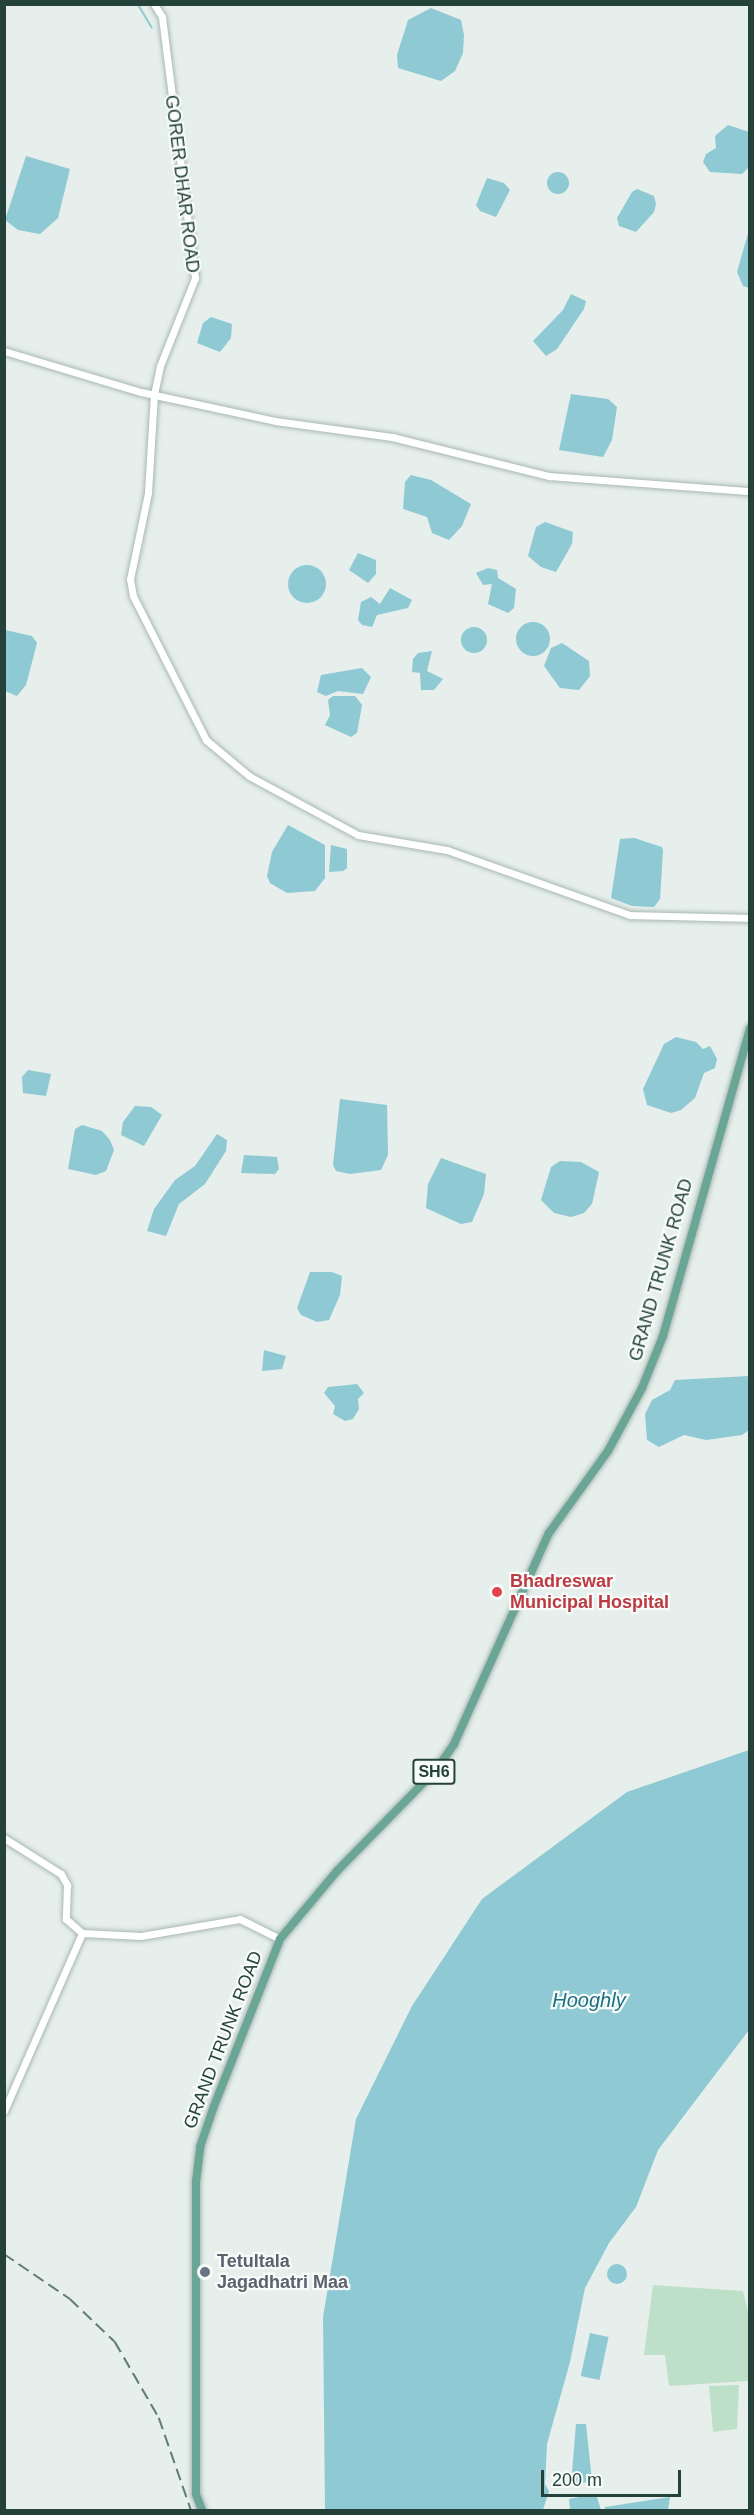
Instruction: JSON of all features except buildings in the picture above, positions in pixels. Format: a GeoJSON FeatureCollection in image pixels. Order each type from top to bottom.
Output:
{"type":"FeatureCollection","features":[{"type":"Feature","properties":{"kind":"main road","name":"GRAND TRUNK ROAD"},"geometry":{"type":"LineString","coordinates":[[202,2511],[196,2494],[196,2172],[214,2106],[280,1939],[337,1871],[436,1770],[454,1744],[549,1533],[601,1463],[628,1417],[663,1336],[750,1028]]}},
{"type":"Feature","properties":{"kind":"street","name":"GORER DHAR ROAD"},"geometry":{"type":"LineString","coordinates":[[154,4],[162,17],[195,271],[191,291],[147,393],[151,471],[130,588],[206,740],[219,755],[294,803],[358,835],[447,850],[630,915],[750,918]]}},
{"type":"Feature","properties":{"kind":"street"},"geometry":{"type":"LineString","coordinates":[[4,351],[147,393],[291,424],[392,437],[549,476],[750,491]]}},
{"type":"Feature","properties":{"kind":"street"},"geometry":{"type":"LineString","coordinates":[[4,1838],[61,1874],[67,1885],[66,1919],[82,1933],[128,1937],[240,1918],[255,1923],[280,1939]]}},
{"type":"Feature","properties":{"kind":"street"},"geometry":{"type":"LineString","coordinates":[[4,2111],[82,1933]]}},
{"type":"Feature","properties":{"kind":"green space"},"geometry":{"type":"Polygon","coordinates":[[[653,2285],[743,2291],[750,2319],[748,2381],[669,2386],[665,2355],[644,2355],[653,2285]]]}},
{"type":"Feature","properties":{"kind":"green space"},"geometry":{"type":"Polygon","coordinates":[[[739,2385],[737,2429],[713,2432],[709,2386],[739,2385]]]}},
{"type":"Feature","properties":{"kind":"water"},"geometry":{"type":"Polygon","coordinates":[[[431,8],[461,20],[464,35],[463,53],[455,71],[441,81],[398,68],[397,55],[408,20],[431,8]]]}},
{"type":"Feature","properties":{"kind":"water"},"geometry":{"type":"Polygon","coordinates":[[[728,125],[749,132],[749,167],[742,174],[710,172],[703,162],[706,154],[716,148],[715,136],[728,125]]]}},
{"type":"Feature","properties":{"kind":"water"},"geometry":{"type":"Polygon","coordinates":[[[26,156],[70,169],[58,218],[40,234],[18,230],[5,220],[26,156]]]}},
{"type":"Feature","properties":{"kind":"water"},"geometry":{"type":"Polygon","coordinates":[[[558,172],[566,175],[569,183],[566,191],[558,194],[550,191],[547,183],[550,175],[558,172]]]}},
{"type":"Feature","properties":{"kind":"water"},"geometry":{"type":"Polygon","coordinates":[[[487,178],[504,183],[510,190],[496,217],[480,211],[476,205],[487,178]]]}},
{"type":"Feature","properties":{"kind":"water"},"geometry":{"type":"Polygon","coordinates":[[[637,189],[654,196],[656,204],[654,212],[636,232],[619,226],[617,218],[632,192],[637,189]]]}},
{"type":"Feature","properties":{"kind":"water"},"geometry":{"type":"Polygon","coordinates":[[[749,230],[749,288],[743,286],[737,272],[749,230]]]}},
{"type":"Feature","properties":{"kind":"water"},"geometry":{"type":"Polygon","coordinates":[[[571,294],[586,301],[584,309],[557,349],[546,356],[533,341],[563,310],[571,294]]]}},
{"type":"Feature","properties":{"kind":"water"},"geometry":{"type":"Polygon","coordinates":[[[211,317],[232,324],[231,338],[220,352],[197,343],[203,323],[211,317]]]}},
{"type":"Feature","properties":{"kind":"water"},"geometry":{"type":"Polygon","coordinates":[[[571,394],[608,399],[617,407],[612,440],[603,457],[559,450],[571,394]]]}},
{"type":"Feature","properties":{"kind":"water"},"geometry":{"type":"Polygon","coordinates":[[[411,475],[431,480],[471,504],[462,526],[449,540],[432,533],[427,517],[403,509],[405,482],[411,475]]]}},
{"type":"Feature","properties":{"kind":"water"},"geometry":{"type":"Polygon","coordinates":[[[545,522],[573,532],[572,544],[556,572],[541,567],[528,556],[536,527],[545,522]]]}},
{"type":"Feature","properties":{"kind":"water"},"geometry":{"type":"Polygon","coordinates":[[[358,553],[376,560],[376,574],[368,583],[349,570],[358,553]]]}},
{"type":"Feature","properties":{"kind":"water"},"geometry":{"type":"Polygon","coordinates":[[[307,565],[321,570],[326,584],[321,598],[307,603],[293,598],[288,584],[293,570],[307,565]]]}},
{"type":"Feature","properties":{"kind":"water"},"geometry":{"type":"Polygon","coordinates":[[[488,568],[497,570],[498,578],[516,589],[514,608],[508,613],[488,604],[492,584],[483,585],[476,573],[488,568]]]}},
{"type":"Feature","properties":{"kind":"water"},"geometry":{"type":"Polygon","coordinates":[[[390,588],[412,600],[408,608],[377,615],[372,627],[362,625],[358,620],[361,602],[371,597],[380,604],[390,588]]]}},
{"type":"Feature","properties":{"kind":"water"},"geometry":{"type":"Polygon","coordinates":[[[533,622],[545,627],[550,639],[545,651],[533,656],[521,651],[516,639],[521,627],[533,622]]]}},
{"type":"Feature","properties":{"kind":"water"},"geometry":{"type":"Polygon","coordinates":[[[474,627],[483,631],[487,640],[483,649],[474,653],[465,649],[461,640],[465,631],[474,627]]]}},
{"type":"Feature","properties":{"kind":"water"},"geometry":{"type":"Polygon","coordinates":[[[5,630],[32,636],[37,643],[26,685],[17,696],[5,691],[5,630]]]}},
{"type":"Feature","properties":{"kind":"water"},"geometry":{"type":"Polygon","coordinates":[[[562,643],[589,661],[590,676],[579,690],[560,688],[544,666],[551,648],[562,643]]]}},
{"type":"Feature","properties":{"kind":"water"},"geometry":{"type":"Polygon","coordinates":[[[432,651],[427,671],[443,679],[434,690],[421,690],[420,673],[412,672],[413,659],[418,653],[432,651]]]}},
{"type":"Feature","properties":{"kind":"water"},"geometry":{"type":"Polygon","coordinates":[[[362,668],[371,677],[363,694],[338,691],[326,696],[317,692],[321,675],[362,668]]]}},
{"type":"Feature","properties":{"kind":"water"},"geometry":{"type":"Polygon","coordinates":[[[333,696],[355,696],[362,705],[357,733],[351,737],[325,725],[330,715],[328,700],[333,696]]]}},
{"type":"Feature","properties":{"kind":"water"},"geometry":{"type":"Polygon","coordinates":[[[288,825],[325,845],[325,878],[315,891],[287,893],[270,883],[267,876],[272,852],[288,825]]]}},
{"type":"Feature","properties":{"kind":"water"},"geometry":{"type":"Polygon","coordinates":[[[634,838],[662,847],[660,899],[654,907],[632,906],[611,898],[620,839],[634,838]]]}},
{"type":"Feature","properties":{"kind":"water"},"geometry":{"type":"Polygon","coordinates":[[[331,845],[347,849],[347,868],[343,871],[329,872],[331,845]]]}},
{"type":"Feature","properties":{"kind":"water"},"geometry":{"type":"Polygon","coordinates":[[[676,1037],[696,1042],[703,1049],[710,1046],[717,1059],[715,1068],[704,1073],[695,1098],[681,1110],[671,1113],[647,1105],[643,1089],[664,1044],[676,1037]]]}},
{"type":"Feature","properties":{"kind":"water"},"geometry":{"type":"Polygon","coordinates":[[[28,1070],[51,1074],[46,1096],[23,1093],[22,1077],[28,1070]]]}},
{"type":"Feature","properties":{"kind":"water"},"geometry":{"type":"Polygon","coordinates":[[[340,1099],[387,1105],[388,1155],[381,1170],[350,1174],[336,1171],[333,1165],[340,1099]]]}},
{"type":"Feature","properties":{"kind":"water"},"geometry":{"type":"Polygon","coordinates":[[[135,1106],[151,1107],[162,1115],[144,1146],[121,1135],[123,1122],[135,1106]]]}},
{"type":"Feature","properties":{"kind":"water"},"geometry":{"type":"Polygon","coordinates":[[[82,1125],[102,1131],[110,1140],[114,1150],[106,1171],[96,1175],[68,1169],[75,1129],[82,1125]]]}},
{"type":"Feature","properties":{"kind":"water"},"geometry":{"type":"Polygon","coordinates":[[[217,1134],[227,1140],[226,1151],[205,1184],[179,1204],[166,1236],[147,1231],[154,1209],[175,1180],[195,1166],[217,1134]]]}},
{"type":"Feature","properties":{"kind":"water"},"geometry":{"type":"Polygon","coordinates":[[[244,1155],[277,1157],[279,1169],[275,1174],[241,1173],[244,1155]]]}},
{"type":"Feature","properties":{"kind":"water"},"geometry":{"type":"Polygon","coordinates":[[[441,1158],[486,1174],[484,1194],[472,1222],[461,1224],[426,1208],[428,1184],[441,1158]]]}},
{"type":"Feature","properties":{"kind":"water"},"geometry":{"type":"Polygon","coordinates":[[[560,1161],[581,1162],[599,1172],[592,1204],[584,1213],[571,1217],[554,1213],[541,1200],[551,1167],[560,1161]]]}},
{"type":"Feature","properties":{"kind":"water"},"geometry":{"type":"Polygon","coordinates":[[[310,1272],[332,1272],[342,1276],[340,1295],[329,1320],[317,1322],[301,1315],[297,1308],[310,1272]]]}},
{"type":"Feature","properties":{"kind":"water"},"geometry":{"type":"Polygon","coordinates":[[[264,1350],[286,1356],[282,1369],[262,1371],[264,1350]]]}},
{"type":"Feature","properties":{"kind":"water"},"geometry":{"type":"Polygon","coordinates":[[[749,1376],[749,1430],[742,1435],[706,1440],[684,1435],[659,1447],[647,1440],[645,1414],[652,1400],[670,1390],[675,1380],[749,1376]]]}},
{"type":"Feature","properties":{"kind":"water"},"geometry":{"type":"Polygon","coordinates":[[[357,1384],[364,1393],[358,1399],[359,1409],[353,1419],[345,1421],[333,1414],[335,1406],[324,1393],[328,1387],[357,1384]]]}},
{"type":"Feature","properties":{"kind":"water","name":"Hooghly"},"geometry":{"type":"Polygon","coordinates":[[[749,1750],[749,2030],[658,2150],[636,2207],[609,2243],[585,2288],[570,2362],[547,2444],[545,2484],[549,2491],[543,2510],[325,2510],[323,2317],[356,2119],[412,2006],[482,1899],[627,1792],[749,1750]]]}},
{"type":"Feature","properties":{"kind":"water"},"geometry":{"type":"Polygon","coordinates":[[[617,2264],[624,2267],[627,2274],[624,2281],[617,2284],[610,2281],[607,2274],[610,2267],[617,2264]]]}},
{"type":"Feature","properties":{"kind":"water"},"geometry":{"type":"Polygon","coordinates":[[[590,2333],[609,2337],[599,2380],[581,2376],[590,2333]]]}},
{"type":"Feature","properties":{"kind":"water"},"geometry":{"type":"Polygon","coordinates":[[[576,2424],[586,2424],[592,2481],[571,2485],[576,2424]]]}},
{"type":"Feature","properties":{"kind":"water"},"geometry":{"type":"Polygon","coordinates":[[[596,2494],[601,2510],[570,2510],[569,2499],[596,2494]]]}},
{"type":"Feature","properties":{"kind":"water"},"geometry":{"type":"Polygon","coordinates":[[[670,2497],[668,2510],[605,2509],[605,2507],[670,2497]]]}},
{"type":"Feature","properties":{"kind":"waterway"},"geometry":{"type":"LineString","coordinates":[[138,4],[152,27]]}},
{"type":"Feature","properties":{"kind":"railway"},"geometry":{"type":"LineString","coordinates":[[4,2254],[70,2299],[115,2342],[159,2418],[191,2510]]}},
{"type":"Feature","properties":{"kind":"place","name":"Bhadreswar Municipal Hospital"},"geometry":{"type":"Point","coordinates":[497,1592]}},
{"type":"Feature","properties":{"kind":"place","name":"Tetultala Jagadhatri Maa"},"geometry":{"type":"Point","coordinates":[205,2272]}}]}
